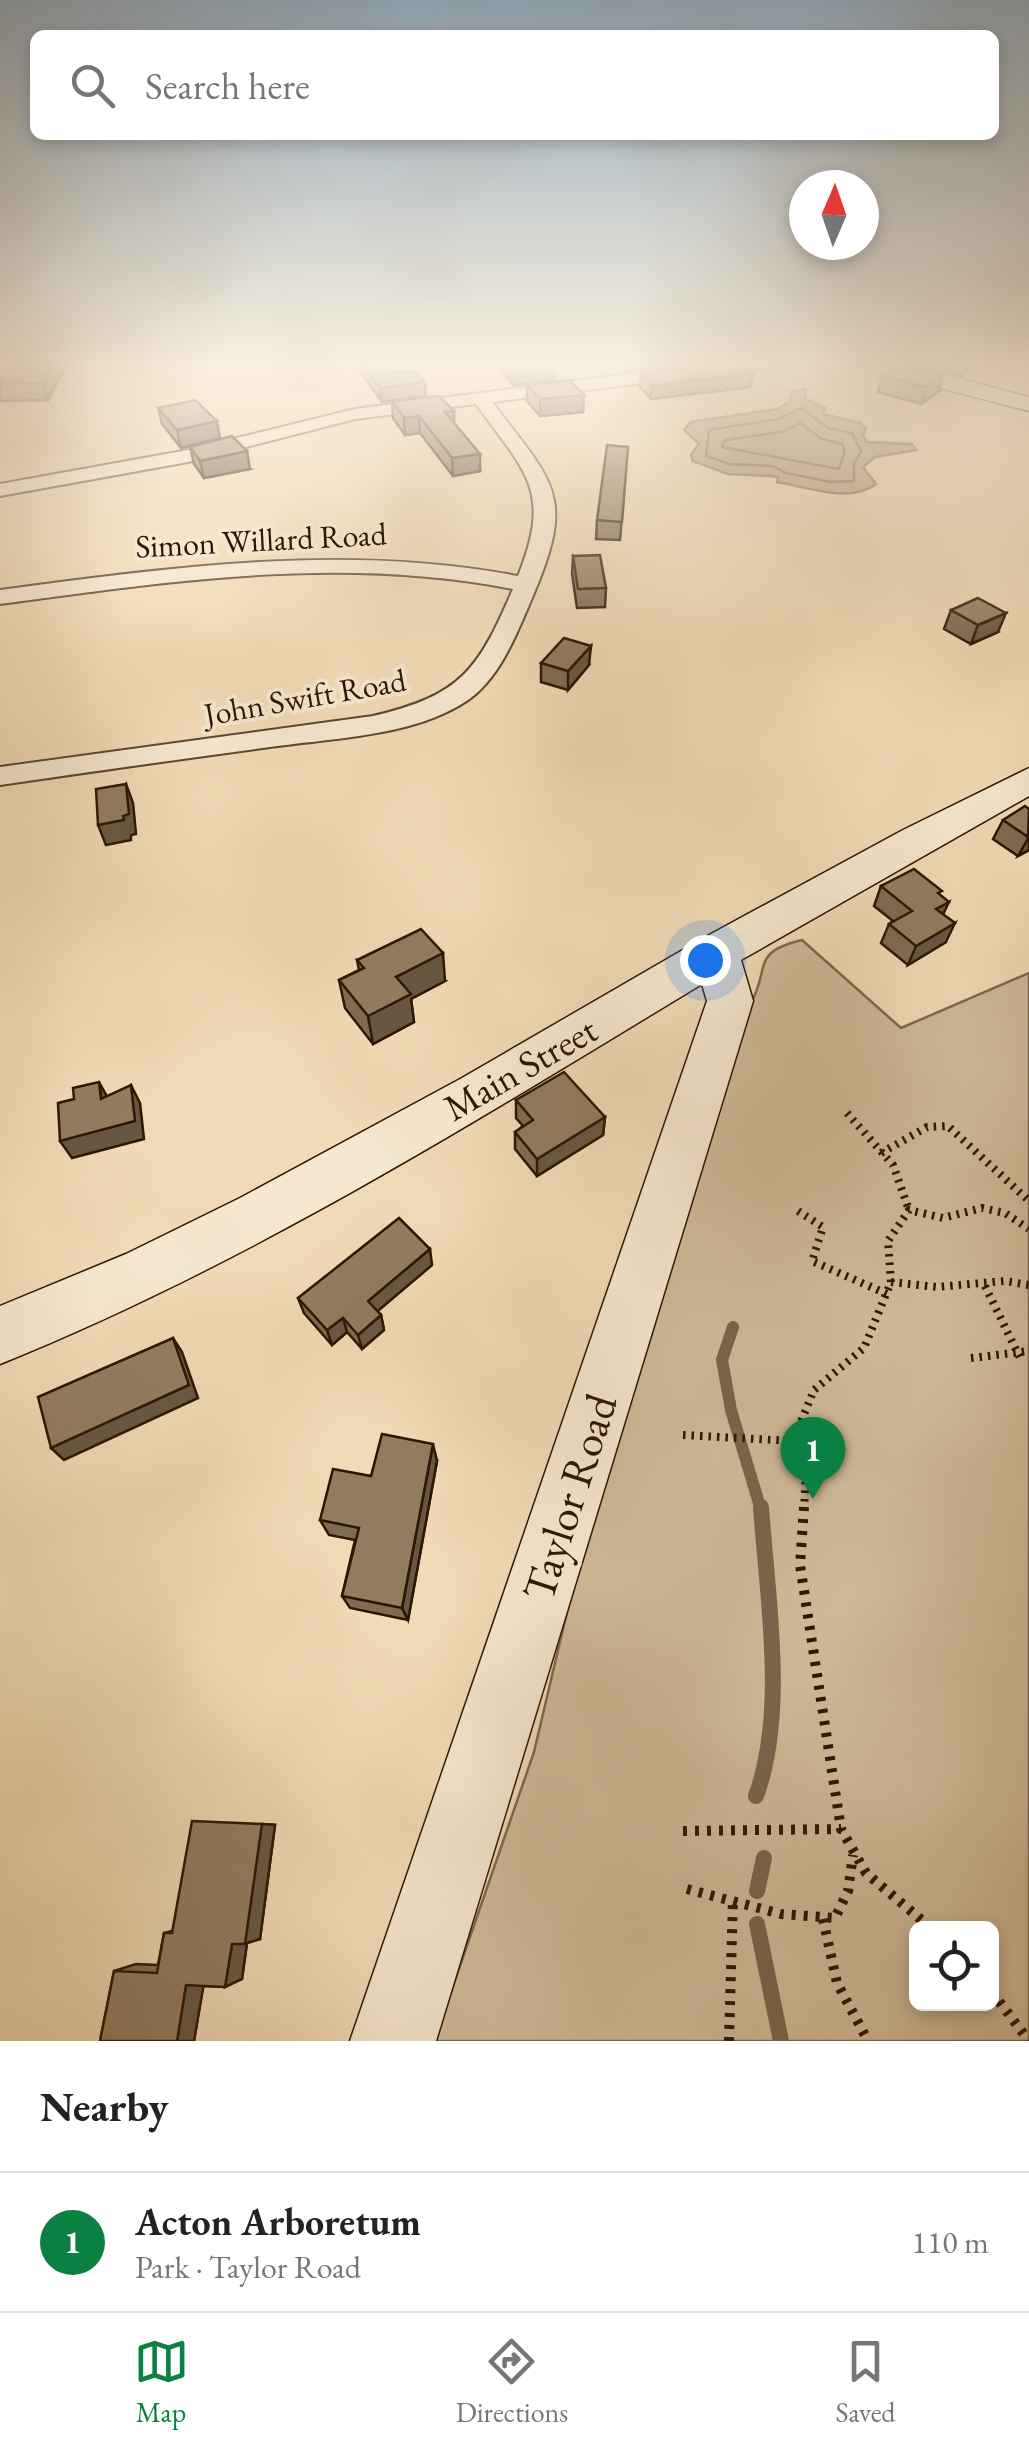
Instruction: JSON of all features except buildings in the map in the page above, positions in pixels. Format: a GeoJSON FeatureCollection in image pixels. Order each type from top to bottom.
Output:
{"type":"FeatureCollection","features":[{"type":"Feature","properties":{"kind":"main road","name":"Main Street"},"geometry":{"type":"LineString","coordinates":[[0,1335],[145,1273],[316,1184],[796,904],[1029,780]]}},
{"type":"Feature","properties":{"kind":"main road","name":"Taylor Road"},"geometry":{"type":"LineString","coordinates":[[393,2041],[730,1001],[716,952]]}},
{"type":"Feature","properties":{"kind":"street"},"geometry":{"type":"LineString","coordinates":[[0,490],[176,458]]}},
{"type":"Feature","properties":{"kind":"street","name":"John Swift Road"},"geometry":{"type":"LineString","coordinates":[[0,776],[373,724],[419,712],[472,684],[493,655],[538,556],[548,515],[538,476],[528,458]]}},
{"type":"Feature","properties":{"kind":"street","name":"Simon Willard Road"},"geometry":{"type":"LineString","coordinates":[[0,596],[235,568],[355,563],[474,572],[526,584]]}},
{"type":"Feature","properties":{"kind":"path"},"geometry":{"type":"LineString","coordinates":[[847,1113],[893,1166],[909,1210]]}},
{"type":"Feature","properties":{"kind":"path"},"geometry":{"type":"LineString","coordinates":[[882,1153],[927,1128],[948,1126],[1029,1201]]}},
{"type":"Feature","properties":{"kind":"path"},"geometry":{"type":"LineString","coordinates":[[909,1210],[943,1218],[982,1208],[1005,1214],[1029,1230]]}},
{"type":"Feature","properties":{"kind":"path"},"geometry":{"type":"LineString","coordinates":[[909,1210],[888,1242],[886,1260],[891,1282],[864,1348],[814,1390],[793,1441],[806,1472],[800,1565],[841,1830],[866,1873],[922,1921]]}},
{"type":"Feature","properties":{"kind":"path"},"geometry":{"type":"LineString","coordinates":[[798,1211],[823,1227],[812,1261],[886,1294]]}},
{"type":"Feature","properties":{"kind":"path"},"geometry":{"type":"LineString","coordinates":[[891,1282],[937,1287],[985,1286],[1005,1281],[1029,1286]]}},
{"type":"Feature","properties":{"kind":"path"},"geometry":{"type":"LineString","coordinates":[[985,1286],[1022,1362]]}},
{"type":"Feature","properties":{"kind":"path"},"geometry":{"type":"LineString","coordinates":[[971,1358],[1029,1351]]}},
{"type":"Feature","properties":{"kind":"path"},"geometry":{"type":"LineString","coordinates":[[683,1435],[793,1441]]}},
{"type":"Feature","properties":{"kind":"path"},"geometry":{"type":"LineString","coordinates":[[683,1831],[841,1830]]}},
{"type":"Feature","properties":{"kind":"path"},"geometry":{"type":"LineString","coordinates":[[687,1889],[733,1898],[788,1916],[835,1918],[848,1892],[854,1853]]}},
{"type":"Feature","properties":{"kind":"path"},"geometry":{"type":"LineString","coordinates":[[729,2041],[733,1898]]}},
{"type":"Feature","properties":{"kind":"path"},"geometry":{"type":"LineString","coordinates":[[824,1920],[832,1980],[868,2041]]}},
{"type":"Feature","properties":{"kind":"path"},"geometry":{"type":"LineString","coordinates":[[999,2001],[1029,2041]]}},
{"type":"Feature","properties":{"kind":"shaded area"},"geometry":{"type":"Polygon","coordinates":[[[802,940],[901,1028],[1029,973],[1029,2041],[434,2041],[534,1752],[576,1574],[749,1007],[764,963],[775,950],[802,940]]]}},
{"type":"Feature","properties":{"kind":"water"},"geometry":{"type":"Polygon","coordinates":[[[874,458],[863,467],[876,484],[854,493],[815,490],[777,482],[778,477],[728,474],[693,461],[874,458]]]}},
{"type":"Feature","properties":{"kind":"waterway"},"geometry":{"type":"LineString","coordinates":[[733,1327],[722,1360],[731,1410],[761,1510]]}},
{"type":"Feature","properties":{"kind":"waterway"},"geometry":{"type":"LineString","coordinates":[[756,1796],[771,1728],[773,1691],[761,1507]]}},
{"type":"Feature","properties":{"kind":"waterway"},"geometry":{"type":"LineString","coordinates":[[757,1891],[764,1858]]}},
{"type":"Feature","properties":{"kind":"waterway"},"geometry":{"type":"LineString","coordinates":[[757,1924],[781,2041]]}},
{"type":"Feature","properties":{"kind":"place","name":"Acton Arboretum"},"geometry":{"type":"Point","coordinates":[813,1499]}}]}
